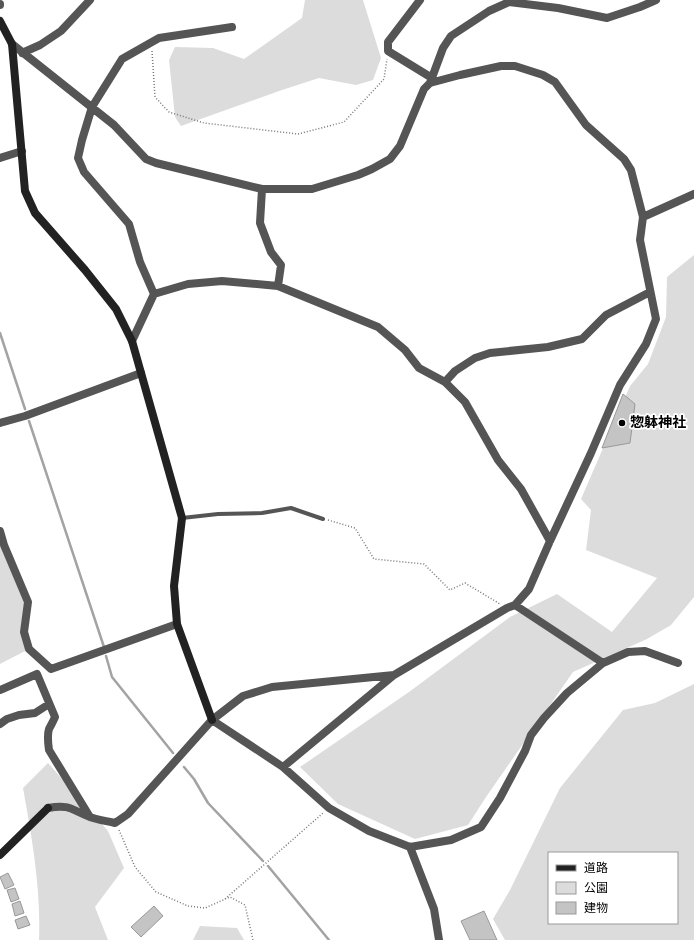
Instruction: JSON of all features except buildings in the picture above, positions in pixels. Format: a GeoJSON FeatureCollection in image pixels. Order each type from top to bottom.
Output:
{"type":"FeatureCollection","features":[{"type":"Feature","properties":{"kind":"street"},"geometry":{"type":"LineString","coordinates":[[22,53],[40,45],[61,32],[90,0]]}},
{"type":"Feature","properties":{"kind":"street"},"geometry":{"type":"LineString","coordinates":[[283,767],[394,675],[507,608],[515,605],[529,589],[591,453],[620,385],[646,344],[656,319],[640,240],[643,217],[631,170],[624,159],[586,124],[555,82],[543,75],[515,66],[501,66],[431,80],[388,51],[388,42],[420,0]]}},
{"type":"Feature","properties":{"kind":"street"},"geometry":{"type":"LineString","coordinates":[[0,21],[12,44],[114,125],[146,159],[156,163],[262,189],[312,189],[358,175],[390,159],[400,146],[424,89],[431,80],[443,48],[451,36],[489,11],[509,2],[558,8],[607,18],[656,0]]}},
{"type":"Feature","properties":{"kind":"street"},"geometry":{"type":"LineString","coordinates":[[154,294],[140,262],[129,224],[84,172],[78,158],[82,140],[92,107],[122,59],[159,38],[232,27]]}},
{"type":"Feature","properties":{"kind":"street"},"geometry":{"type":"LineString","coordinates":[[12,44],[25,191],[35,213],[85,270],[116,309],[132,341],[182,518],[174,586],[177,624],[212,720],[283,767],[329,808],[369,831],[410,848],[450,840],[481,827],[500,798],[525,751],[531,735],[567,693],[603,663],[628,652],[645,651],[678,663]]}},
{"type":"Feature","properties":{"kind":"street"},"geometry":{"type":"LineString","coordinates":[[0,158],[22,151]]}},
{"type":"Feature","properties":{"kind":"street"},"geometry":{"type":"LineString","coordinates":[[262,189],[260,223],[271,252],[281,265],[278,286]]}},
{"type":"Feature","properties":{"kind":"street"},"geometry":{"type":"LineString","coordinates":[[643,217],[694,194]]}},
{"type":"Feature","properties":{"kind":"street"},"geometry":{"type":"LineString","coordinates":[[132,341],[154,294],[188,284],[222,281],[278,286],[378,327],[405,350],[419,368],[446,382],[465,402],[498,460],[521,489],[550,541]]}},
{"type":"Feature","properties":{"kind":"street"},"geometry":{"type":"LineString","coordinates":[[446,382],[455,371],[475,358],[490,353],[548,347],[582,339],[606,316],[650,292]]}},
{"type":"Feature","properties":{"kind":"street"},"geometry":{"type":"LineString","coordinates":[[0,423],[26,416],[141,373]]}},
{"type":"Feature","properties":{"kind":"street"},"geometry":{"type":"LineString","coordinates":[[0,531],[4,545],[28,602],[24,632],[29,649],[51,669],[177,624]]}},
{"type":"Feature","properties":{"kind":"street"},"geometry":{"type":"LineString","coordinates":[[515,605],[603,663]]}},
{"type":"Feature","properties":{"kind":"street"},"geometry":{"type":"LineString","coordinates":[[0,690],[37,674],[55,717],[48,731],[47,742],[49,750],[91,817]]}},
{"type":"Feature","properties":{"kind":"street"},"geometry":{"type":"LineString","coordinates":[[0,855],[48,808],[59,806],[72,808],[91,817],[115,822],[128,814],[212,720],[243,696],[272,687],[394,675]]}},
{"type":"Feature","properties":{"kind":"street"},"geometry":{"type":"LineString","coordinates":[[0,724],[6,719],[19,715],[35,713],[49,704]]}},
{"type":"Feature","properties":{"kind":"street"},"geometry":{"type":"LineString","coordinates":[[410,848],[434,909],[438,940]]}},
{"type":"Feature","properties":{"kind":"lane"},"geometry":{"type":"LineString","coordinates":[[182,518],[218,514],[262,513],[292,508],[323,519]]}},
{"type":"Feature","properties":{"kind":"path"},"geometry":{"type":"LineString","coordinates":[[151,42],[155,97],[169,112],[204,123],[298,134],[344,122],[384,79],[388,51]]}},
{"type":"Feature","properties":{"kind":"path"},"geometry":{"type":"LineString","coordinates":[[323,519],[356,528],[374,559],[424,564],[450,590],[465,583],[507,608]]}},
{"type":"Feature","properties":{"kind":"path"},"geometry":{"type":"LineString","coordinates":[[224,900],[329,808]]}},
{"type":"Feature","properties":{"kind":"path"},"geometry":{"type":"LineString","coordinates":[[115,822],[135,867],[156,892],[188,906],[205,908],[230,897],[245,905],[253,940]]}},
{"type":"Feature","properties":{"kind":"green space"},"geometry":{"type":"Polygon","coordinates":[[[305,0],[363,0],[381,58],[373,80],[356,85],[319,78],[181,126],[175,117],[169,60],[175,47],[213,48],[244,59],[302,18],[305,0]]]}},
{"type":"Feature","properties":{"kind":"green space"},"geometry":{"type":"Polygon","coordinates":[[[694,255],[694,597],[671,625],[647,639],[573,672],[468,825],[415,839],[338,804],[300,767],[409,692],[510,617],[557,594],[612,632],[657,578],[586,550],[591,510],[581,499],[630,386],[648,364],[666,317],[667,277],[694,255]]]}},
{"type":"Feature","properties":{"kind":"green space"},"geometry":{"type":"Polygon","coordinates":[[[0,531],[28,602],[24,632],[29,649],[0,664],[0,531]]]}},
{"type":"Feature","properties":{"kind":"green space"},"geometry":{"type":"Polygon","coordinates":[[[694,684],[694,940],[505,940],[493,919],[510,890],[560,788],[623,710],[655,703],[694,684]]]}},
{"type":"Feature","properties":{"kind":"green space"},"geometry":{"type":"Polygon","coordinates":[[[48,763],[108,831],[124,868],[95,907],[108,940],[39,940],[39,902],[33,845],[23,788],[48,763]]]}},
{"type":"Feature","properties":{"kind":"green space"},"geometry":{"type":"Polygon","coordinates":[[[200,926],[237,928],[244,940],[193,940],[200,926]]]}},
{"type":"Feature","properties":{"kind":"waterway"},"geometry":{"type":"LineString","coordinates":[[0,333],[25,409]]}},
{"type":"Feature","properties":{"kind":"waterway"},"geometry":{"type":"LineString","coordinates":[[29,421],[104,647]]}},
{"type":"Feature","properties":{"kind":"waterway"},"geometry":{"type":"LineString","coordinates":[[106,656],[112,677],[173,753]]}},
{"type":"Feature","properties":{"kind":"waterway"},"geometry":{"type":"LineString","coordinates":[[184,767],[194,779],[208,803],[263,861]]}},
{"type":"Feature","properties":{"kind":"waterway"},"geometry":{"type":"LineString","coordinates":[[268,866],[329,940]]}},
{"type":"Feature","properties":{"kind":"place","name":"惣躰神社"},"geometry":{"type":"Point","coordinates":[622,423]}}]}
